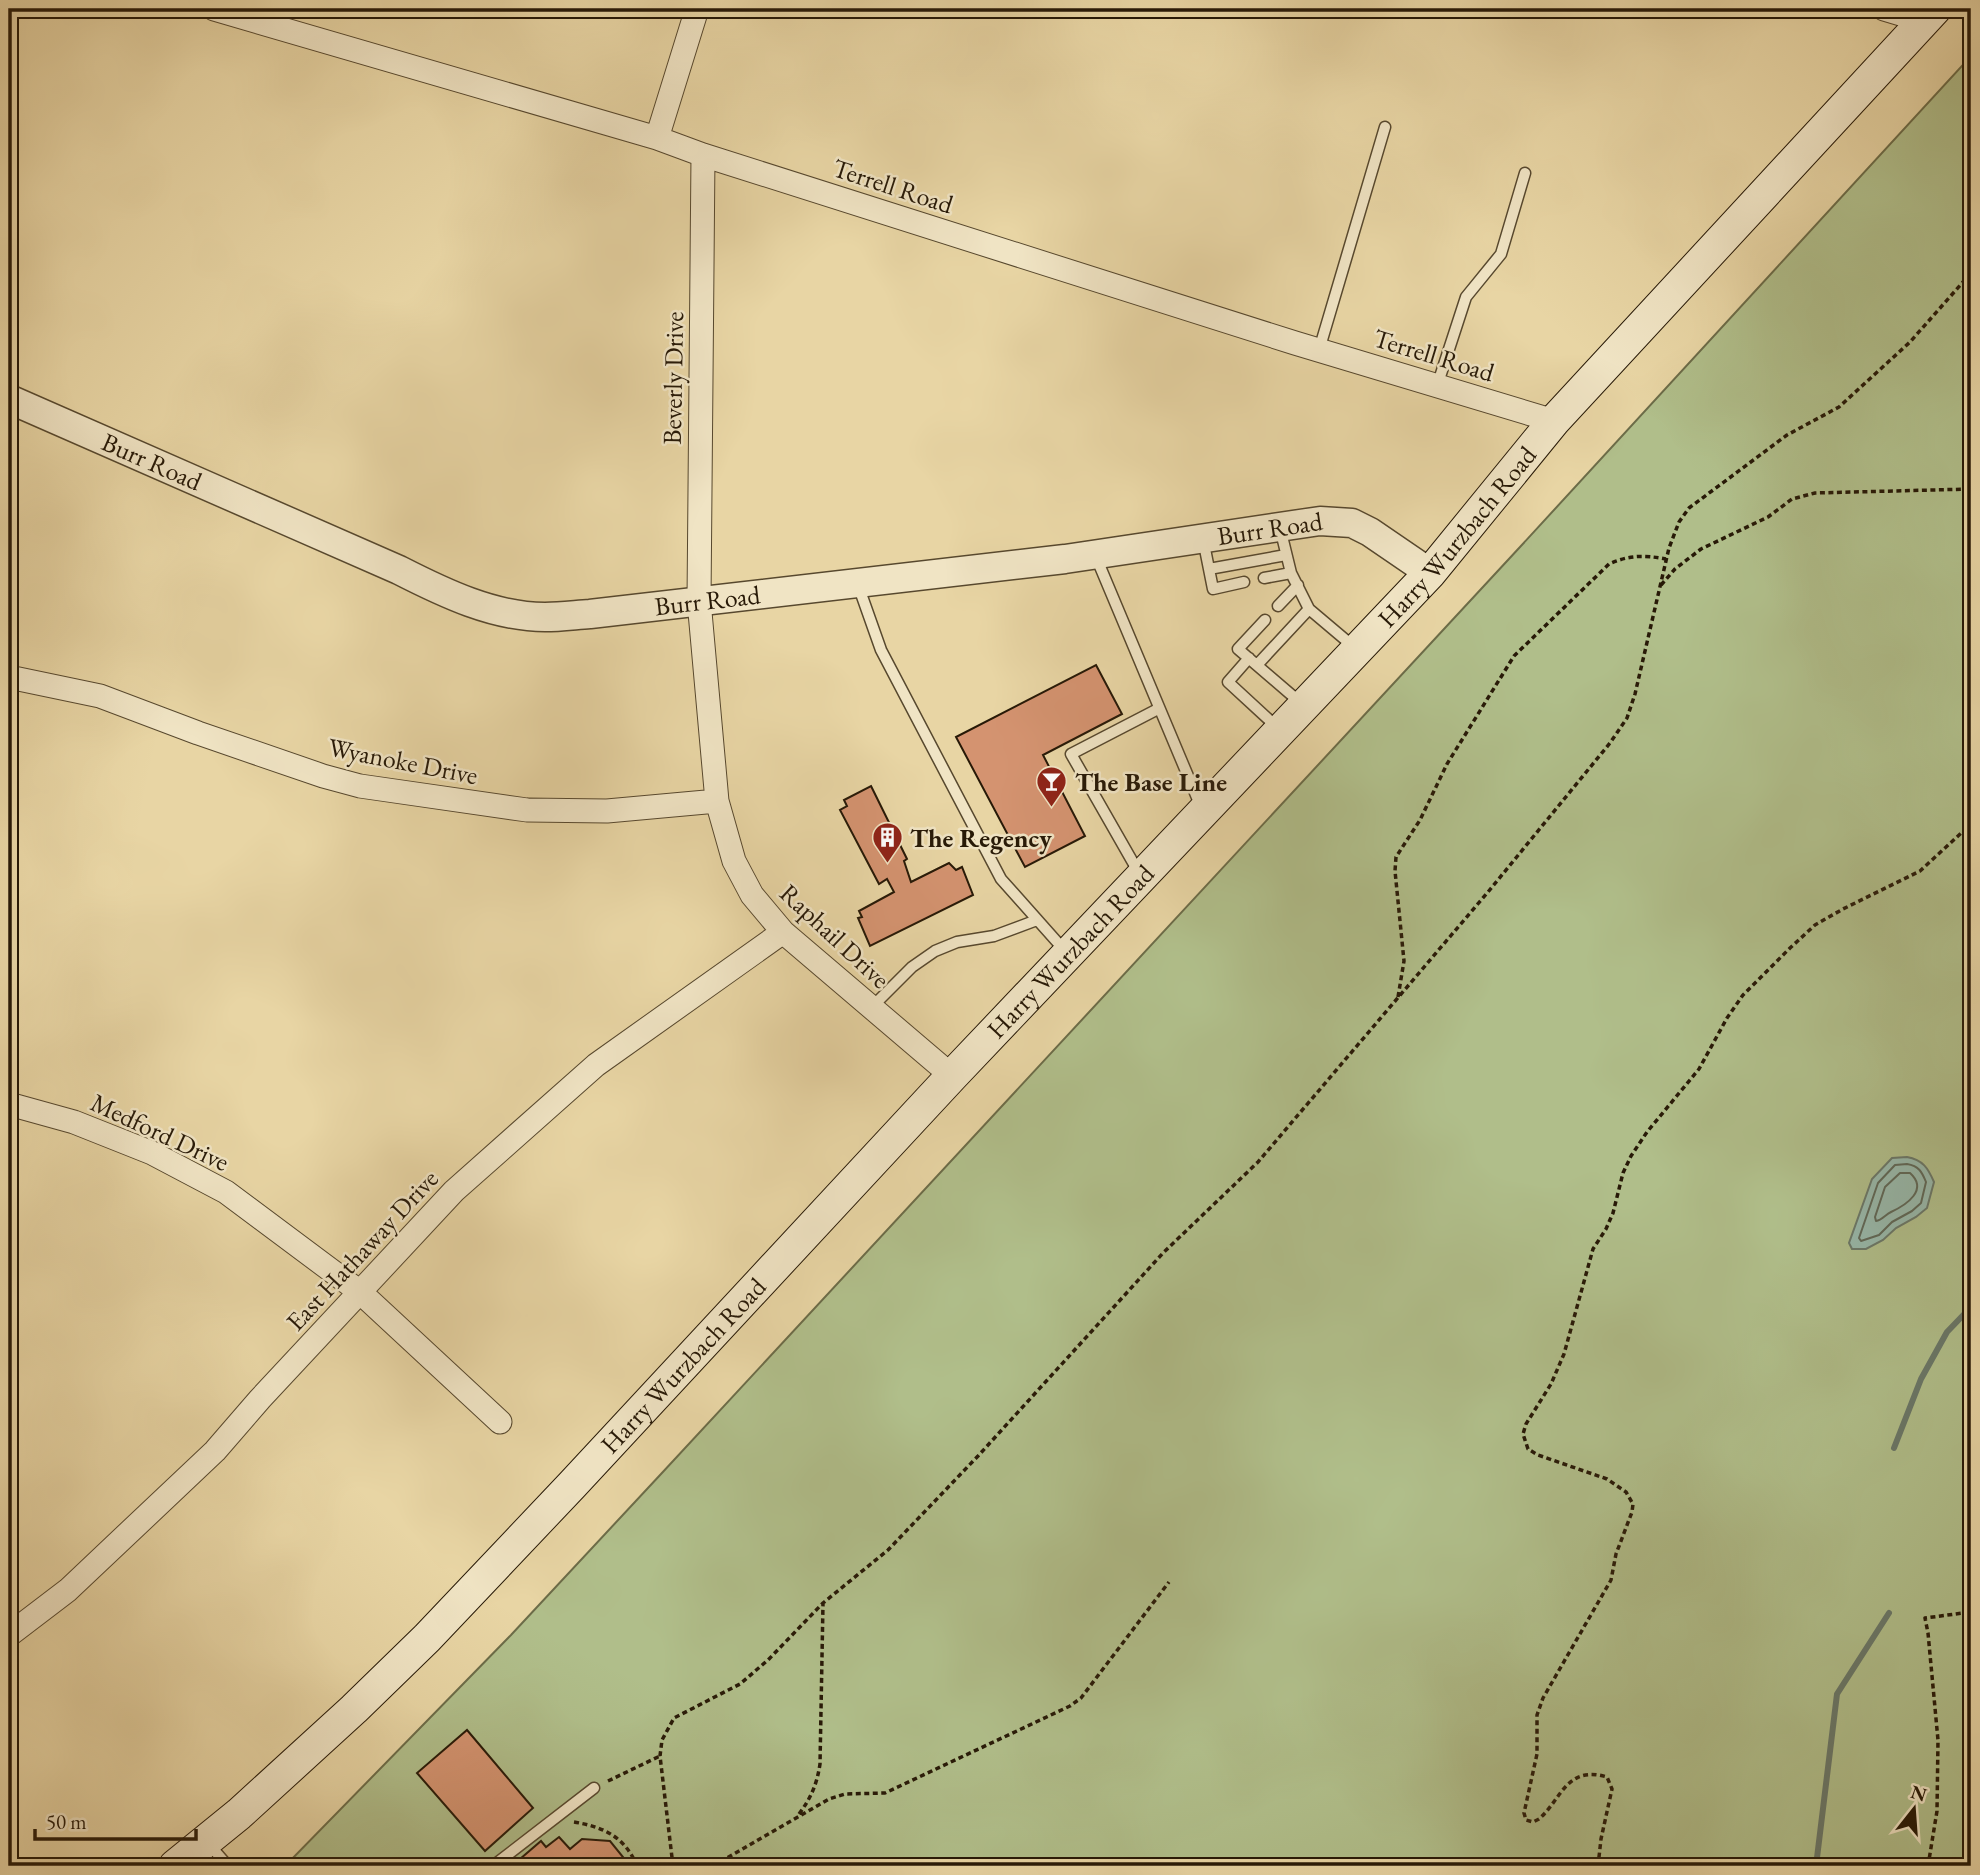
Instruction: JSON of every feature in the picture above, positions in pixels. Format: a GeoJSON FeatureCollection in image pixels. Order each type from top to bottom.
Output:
{"type":"FeatureCollection","features":[{"type":"Feature","properties":{"kind":"main road","name":"Harry Wurzbach Road"},"geometry":{"type":"LineString","coordinates":[[181,1865],[315,1746],[426,1638],[1067,954],[1430,573],[1554,421],[1930,15]]}},
{"type":"Feature","properties":{"kind":"street","name":"Terrell Road"},"geometry":{"type":"LineString","coordinates":[[214,9],[657,138],[1319,350],[1554,421]]}},
{"type":"Feature","properties":{"kind":"street"},"geometry":{"type":"LineString","coordinates":[[657,138],[697,9]]}},
{"type":"Feature","properties":{"kind":"street"},"geometry":{"type":"LineString","coordinates":[[1884,9],[1930,15]]}},
{"type":"Feature","properties":{"kind":"street","name":"Beverly Drive"},"geometry":{"type":"LineString","coordinates":[[699,601],[704,155]]}},
{"type":"Feature","properties":{"kind":"street","name":"Burr Road"},"geometry":{"type":"LineString","coordinates":[[9,399],[374,559],[440,591],[495,610],[544,617],[1095,555],[1321,521],[1352,523],[1370,532],[1430,573]]}},
{"type":"Feature","properties":{"kind":"street","name":"Raphail Drive"},"geometry":{"type":"LineString","coordinates":[[699,601],[717,801],[734,861],[752,895],[783,932],[952,1076]]}},
{"type":"Feature","properties":{"kind":"street","name":"Wyanoke Drive"},"geometry":{"type":"LineString","coordinates":[[9,677],[100,696],[198,733],[360,786],[527,810],[607,811],[717,801]]}},
{"type":"Feature","properties":{"kind":"street","name":"East Hathaway Drive"},"geometry":{"type":"LineString","coordinates":[[9,1635],[68,1590],[215,1451],[454,1191],[596,1065],[783,932]]}},
{"type":"Feature","properties":{"kind":"street","name":"Medford Drive"},"geometry":{"type":"LineString","coordinates":[[9,1104],[74,1122],[152,1153],[226,1192],[360,1292],[500,1422]]}},
{"type":"Feature","properties":{"kind":"lane"},"geometry":{"type":"LineString","coordinates":[[1319,350],[1385,127]]}},
{"type":"Feature","properties":{"kind":"lane"},"geometry":{"type":"LineString","coordinates":[[1437,386],[1466,297],[1501,254],[1525,173]]}},
{"type":"Feature","properties":{"kind":"lane"},"geometry":{"type":"LineString","coordinates":[[1279,527],[1291,573],[1310,609],[1357,649]]}},
{"type":"Feature","properties":{"kind":"lane"},"geometry":{"type":"LineString","coordinates":[[1203,539],[1213,589],[1244,582]]}},
{"type":"Feature","properties":{"kind":"lane"},"geometry":{"type":"LineString","coordinates":[[1095,555],[1203,812]]}},
{"type":"Feature","properties":{"kind":"lane"},"geometry":{"type":"LineString","coordinates":[[1209,569],[1286,555]]}},
{"type":"Feature","properties":{"kind":"lane"},"geometry":{"type":"LineString","coordinates":[[1264,578],[1291,573]]}},
{"type":"Feature","properties":{"kind":"lane"},"geometry":{"type":"LineString","coordinates":[[858,582],[881,650],[1001,879],[1067,954]]}},
{"type":"Feature","properties":{"kind":"lane"},"geometry":{"type":"LineString","coordinates":[[1278,606],[1298,585]]}},
{"type":"Feature","properties":{"kind":"lane"},"geometry":{"type":"LineString","coordinates":[[1280,730],[1228,682],[1310,609]]}},
{"type":"Feature","properties":{"kind":"lane"},"geometry":{"type":"LineString","coordinates":[[1265,620],[1238,649],[1304,706]]}},
{"type":"Feature","properties":{"kind":"lane"},"geometry":{"type":"LineString","coordinates":[[1141,877],[1071,754],[1158,709]]}},
{"type":"Feature","properties":{"kind":"lane"},"geometry":{"type":"LineString","coordinates":[[871,1008],[912,967],[935,951],[957,942],[994,936],[1037,920]]}},
{"type":"Feature","properties":{"kind":"lane"},"geometry":{"type":"LineString","coordinates":[[493,1866],[594,1788]]}},
{"type":"Feature","properties":{"kind":"lane"},"geometry":{"type":"LineString","coordinates":[[206,1841],[228,1866]]}},
{"type":"Feature","properties":{"kind":"path"},"geometry":{"type":"LineString","coordinates":[[673,1866],[660,1756],[662,1740],[674,1717],[740,1684],[768,1660],[823,1603],[888,1550],[1163,1253],[1258,1163],[1398,999],[1610,743],[1627,718],[1666,559],[1679,522],[1689,509],[1787,435],[1839,407],[1910,342],[1971,273]]}},
{"type":"Feature","properties":{"kind":"path"},"geometry":{"type":"LineString","coordinates":[[1660,587],[1675,569],[1701,549],[1768,517],[1792,499],[1815,493],[1971,489]]}},
{"type":"Feature","properties":{"kind":"path"},"geometry":{"type":"LineString","coordinates":[[1398,999],[1404,961],[1396,858],[1420,820],[1468,728],[1514,656],[1609,564],[1625,557],[1645,555],[1666,559]]}},
{"type":"Feature","properties":{"kind":"path"},"geometry":{"type":"LineString","coordinates":[[1598,1866],[1612,1789],[1606,1777],[1584,1775],[1568,1783],[1539,1819],[1533,1822],[1526,1820],[1524,1813],[1537,1754],[1537,1715],[1543,1698],[1611,1580],[1616,1554],[1633,1504],[1626,1492],[1607,1479],[1528,1449],[1523,1434],[1526,1424],[1551,1384],[1564,1354],[1593,1249],[1613,1213],[1623,1172],[1630,1156],[1693,1077],[1743,995],[1815,925],[1909,878],[1971,824]]}},
{"type":"Feature","properties":{"kind":"path"},"geometry":{"type":"LineString","coordinates":[[713,1866],[829,1799],[845,1794],[885,1793],[1070,1706],[1081,1698],[1169,1582]]}},
{"type":"Feature","properties":{"kind":"path"},"geometry":{"type":"LineString","coordinates":[[797,1816],[808,1802],[817,1783],[820,1764],[823,1603]]}},
{"type":"Feature","properties":{"kind":"path"},"geometry":{"type":"LineString","coordinates":[[1928,1866],[1937,1811],[1938,1740],[1925,1618],[1971,1612]]}},
{"type":"Feature","properties":{"kind":"path"},"geometry":{"type":"LineString","coordinates":[[594,1788],[660,1756]]}},
{"type":"Feature","properties":{"kind":"path"},"geometry":{"type":"LineString","coordinates":[[554,1819],[592,1825],[610,1832],[623,1842],[637,1866]]}},
{"type":"Feature","properties":{"kind":"green space"},"geometry":{"type":"Polygon","coordinates":[[[1971,56],[1971,1866],[285,1866],[511,1635],[661,1474],[1971,56]]]}},
{"type":"Feature","properties":{"kind":"water"},"geometry":{"type":"Polygon","coordinates":[[[1907,1157],[1924,1165],[1934,1182],[1927,1208],[1883,1240],[1866,1249],[1852,1249],[1849,1243],[1872,1179],[1892,1158],[1907,1157]]]}},
{"type":"Feature","properties":{"kind":"building"},"geometry":{"type":"Polygon","coordinates":[[[1096,665],[1122,714],[1043,755],[1085,836],[1025,867],[956,737],[1096,665]]]}},
{"type":"Feature","properties":{"kind":"building","name":"The Regency"},"geometry":{"type":"Polygon","coordinates":[[[871,786],[907,859],[904,861],[911,882],[949,863],[956,870],[962,867],[973,895],[870,946],[858,918],[862,917],[859,911],[894,892],[887,879],[879,884],[840,810],[847,806],[844,800],[871,786]]]}},
{"type":"Feature","properties":{"kind":"building"},"geometry":{"type":"Polygon","coordinates":[[[467,1730],[533,1808],[485,1851],[417,1773],[467,1730]]]}},
{"type":"Feature","properties":{"kind":"building"},"geometry":{"type":"Polygon","coordinates":[[[559,1837],[570,1849],[582,1839],[610,1841],[627,1862],[626,1866],[513,1865],[541,1841],[546,1847],[559,1837]]]}},
{"type":"Feature","properties":{"kind":"waterway"},"geometry":{"type":"LineString","coordinates":[[1894,1448],[1921,1379],[1947,1332],[1971,1307]]}},
{"type":"Feature","properties":{"kind":"waterway"},"geometry":{"type":"LineString","coordinates":[[1816,1866],[1837,1694],[1889,1613]]}},
{"type":"Feature","properties":{"kind":"place","name":"The Base Line"},"geometry":{"type":"Point","coordinates":[1052,809]}},
{"type":"Feature","properties":{"kind":"place","name":"The Regency"},"geometry":{"type":"Point","coordinates":[887,865]}}]}
